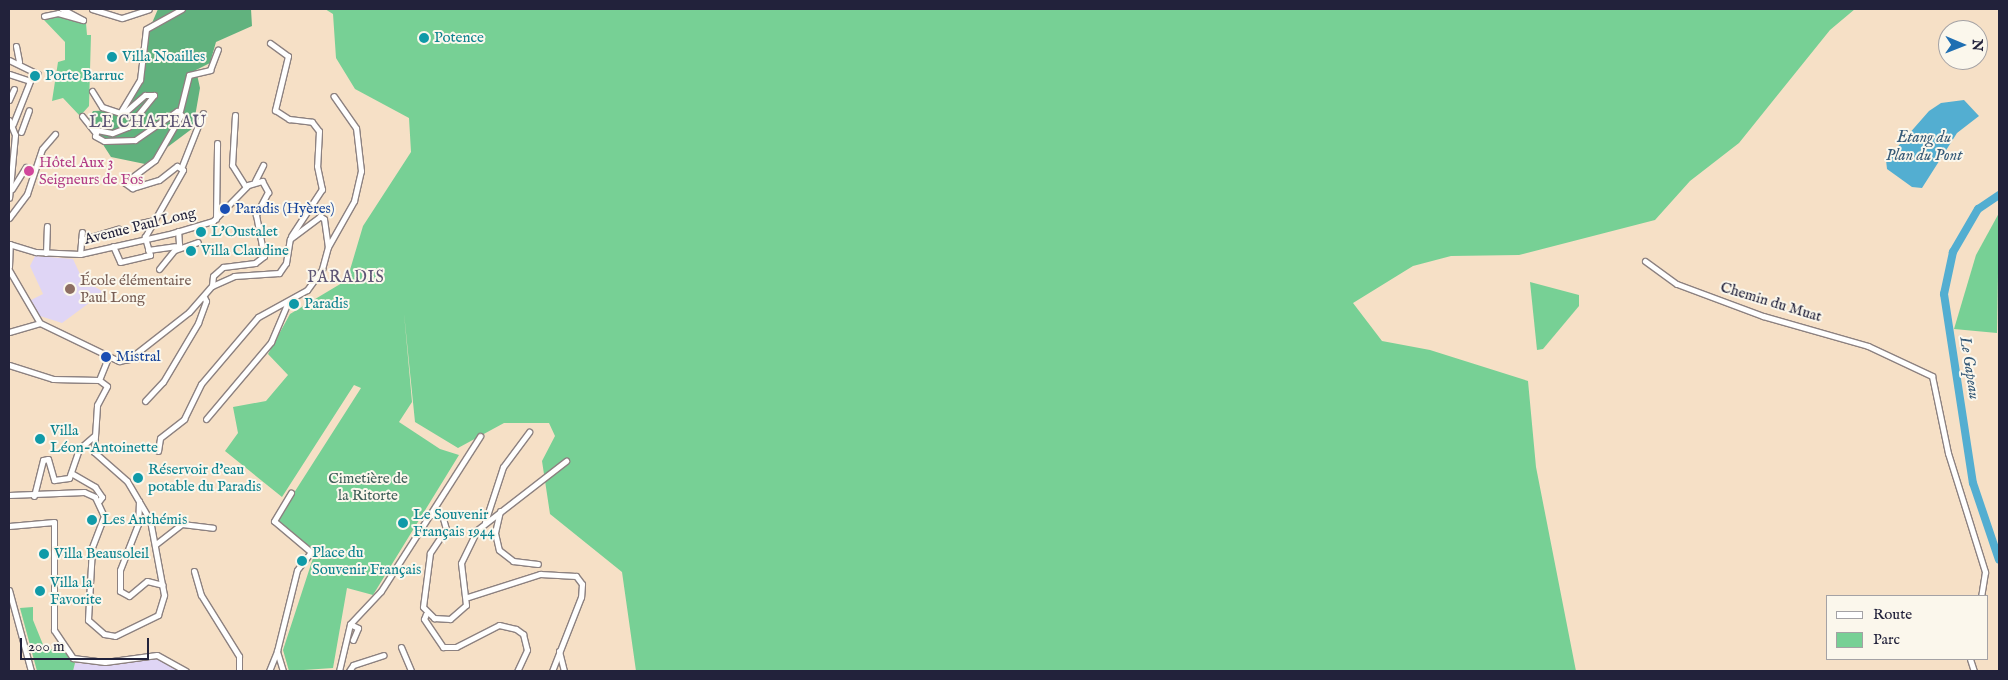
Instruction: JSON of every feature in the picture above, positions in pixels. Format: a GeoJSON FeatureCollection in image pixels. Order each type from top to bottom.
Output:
{"type":"FeatureCollection","features":[{"type":"Feature","properties":{"kind":"street"},"geometry":{"type":"LineString","coordinates":[[44,16],[58,13],[83,20],[62,9]]}},
{"type":"Feature","properties":{"kind":"street"},"geometry":{"type":"LineString","coordinates":[[92,9],[122,18],[149,9]]}},
{"type":"Feature","properties":{"kind":"street"},"geometry":{"type":"LineString","coordinates":[[120,112],[140,80],[146,29],[182,9]]}},
{"type":"Feature","properties":{"kind":"street"},"geometry":{"type":"LineString","coordinates":[[9,244],[9,269],[40,323],[108,358],[129,359],[204,296],[212,286],[234,276],[279,273],[286,263],[290,239],[322,189],[317,166],[317,128],[284,118],[274,108],[288,56],[270,43]]}},
{"type":"Feature","properties":{"kind":"street"},"geometry":{"type":"LineString","coordinates":[[16,46],[19,62]]}},
{"type":"Feature","properties":{"kind":"street"},"geometry":{"type":"LineString","coordinates":[[182,166],[159,180],[125,187],[126,180],[155,160],[180,111],[189,75],[210,70],[218,49]]}},
{"type":"Feature","properties":{"kind":"street"},"geometry":{"type":"LineString","coordinates":[[9,60],[19,62],[38,74]]}},
{"type":"Feature","properties":{"kind":"street"},"geometry":{"type":"LineString","coordinates":[[9,74],[32,80],[11,122],[15,135],[11,156],[9,198]]}},
{"type":"Feature","properties":{"kind":"street"},"geometry":{"type":"LineString","coordinates":[[9,99],[14,89]]}},
{"type":"Feature","properties":{"kind":"street"},"geometry":{"type":"LineString","coordinates":[[92,91],[102,107],[114,113],[126,113],[150,92],[154,95],[128,128],[95,132]]}},
{"type":"Feature","properties":{"kind":"street"},"geometry":{"type":"LineString","coordinates":[[158,451],[160,438],[184,418],[201,384],[258,317],[288,302],[315,280],[328,247],[354,202],[361,171],[356,128],[334,96]]}},
{"type":"Feature","properties":{"kind":"street"},"geometry":{"type":"LineString","coordinates":[[21,132],[30,110]]}},
{"type":"Feature","properties":{"kind":"street"},"geometry":{"type":"LineString","coordinates":[[82,116],[104,141],[126,143],[146,136],[180,111]]}},
{"type":"Feature","properties":{"kind":"street"},"geometry":{"type":"LineString","coordinates":[[149,252],[145,237],[182,166],[203,113]]}},
{"type":"Feature","properties":{"kind":"street"},"geometry":{"type":"LineString","coordinates":[[235,114],[232,164],[246,187]]}},
{"type":"Feature","properties":{"kind":"street"},"geometry":{"type":"LineString","coordinates":[[9,218],[27,194],[45,144],[55,134]]}},
{"type":"Feature","properties":{"kind":"street"},"geometry":{"type":"LineString","coordinates":[[216,219],[217,143]]}},
{"type":"Feature","properties":{"kind":"street"},"geometry":{"type":"LineString","coordinates":[[212,286],[213,276],[223,267],[255,263],[264,256],[256,215],[269,189],[262,181],[255,181],[263,165]]}},
{"type":"Feature","properties":{"kind":"street"},"geometry":{"type":"LineString","coordinates":[[10,191],[26,167],[35,170]]}},
{"type":"Feature","properties":{"kind":"street","name":"Avenue Paul Long"},"geometry":{"type":"LineString","coordinates":[[9,244],[46,253],[80,254],[145,237],[178,231],[216,219],[246,187],[255,181]]}},
{"type":"Feature","properties":{"kind":"street"},"geometry":{"type":"LineString","coordinates":[[290,239],[322,216],[328,247]]}},
{"type":"Feature","properties":{"kind":"street"},"geometry":{"type":"LineString","coordinates":[[136,224],[155,220]]}},
{"type":"Feature","properties":{"kind":"street"},"geometry":{"type":"LineString","coordinates":[[46,253],[47,226]]}},
{"type":"Feature","properties":{"kind":"street"},"geometry":{"type":"LineString","coordinates":[[81,240],[118,229]]}},
{"type":"Feature","properties":{"kind":"street"},"geometry":{"type":"LineString","coordinates":[[159,269],[175,248],[178,231]]}},
{"type":"Feature","properties":{"kind":"street"},"geometry":{"type":"LineString","coordinates":[[80,254],[82,232]]}},
{"type":"Feature","properties":{"kind":"street"},"geometry":{"type":"LineString","coordinates":[[113,246],[120,262],[149,252],[198,242]]}},
{"type":"Feature","properties":{"kind":"street","name":"Chemin du Muat"},"geometry":{"type":"LineString","coordinates":[[1645,261],[1677,284],[1763,316],[1868,346],[1936,381],[1948,453],[1985,572],[1981,595]]}},
{"type":"Feature","properties":{"kind":"street"},"geometry":{"type":"LineString","coordinates":[[145,401],[163,382],[195,328],[206,301],[204,296]]}},
{"type":"Feature","properties":{"kind":"street"},"geometry":{"type":"LineString","coordinates":[[206,419],[271,342],[288,302]]}},
{"type":"Feature","properties":{"kind":"street"},"geometry":{"type":"LineString","coordinates":[[9,332],[40,323]]}},
{"type":"Feature","properties":{"kind":"street"},"geometry":{"type":"LineString","coordinates":[[99,380],[108,358]]}},
{"type":"Feature","properties":{"kind":"street"},"geometry":{"type":"LineString","coordinates":[[9,365],[53,378],[99,380],[107,386],[98,405],[95,435],[97,458],[123,476],[139,498],[156,544],[163,586],[161,611],[146,624],[115,636],[90,623],[87,613],[92,548],[104,516],[99,500],[102,497],[95,487],[71,473]]}},
{"type":"Feature","properties":{"kind":"street"},"geometry":{"type":"LineString","coordinates":[[426,614],[450,619],[462,611],[468,598],[461,563],[483,525],[504,467],[529,432]]}},
{"type":"Feature","properties":{"kind":"street"},"geometry":{"type":"LineString","coordinates":[[34,496],[36,474],[46,458],[54,480],[68,478],[79,449],[95,435]]}},
{"type":"Feature","properties":{"kind":"street"},"geometry":{"type":"LineString","coordinates":[[339,671],[350,624],[381,592],[480,436]]}},
{"type":"Feature","properties":{"kind":"street"},"geometry":{"type":"LineString","coordinates":[[483,525],[566,461]]}},
{"type":"Feature","properties":{"kind":"street"},"geometry":{"type":"LineString","coordinates":[[9,495],[34,496],[84,492],[99,500]]}},
{"type":"Feature","properties":{"kind":"street"},"geometry":{"type":"LineString","coordinates":[[269,671],[277,651],[297,570],[311,552],[274,521],[291,493]]}},
{"type":"Feature","properties":{"kind":"street"},"geometry":{"type":"LineString","coordinates":[[139,498],[138,524],[120,570],[120,590],[129,596],[147,582],[163,586]]}},
{"type":"Feature","properties":{"kind":"street"},"geometry":{"type":"LineString","coordinates":[[500,512],[495,533],[499,550],[513,561],[538,564]]}},
{"type":"Feature","properties":{"kind":"street"},"geometry":{"type":"LineString","coordinates":[[430,515],[442,515],[446,523],[435,542],[424,577],[426,614],[424,620],[443,647],[456,647],[499,625],[516,629],[522,634],[527,650],[517,671]]}},
{"type":"Feature","properties":{"kind":"street"},"geometry":{"type":"LineString","coordinates":[[9,526],[54,522],[54,630],[73,658],[105,662],[158,655],[186,671]]}},
{"type":"Feature","properties":{"kind":"street"},"geometry":{"type":"LineString","coordinates":[[156,544],[182,524],[214,528]]}},
{"type":"Feature","properties":{"kind":"street"},"geometry":{"type":"LineString","coordinates":[[194,571],[202,595],[240,656],[239,671]]}},
{"type":"Feature","properties":{"kind":"street"},"geometry":{"type":"LineString","coordinates":[[468,598],[540,574],[576,576],[582,584],[581,597],[552,671]]}},
{"type":"Feature","properties":{"kind":"street"},"geometry":{"type":"LineString","coordinates":[[9,590],[31,671]]}},
{"type":"Feature","properties":{"kind":"street"},"geometry":{"type":"LineString","coordinates":[[350,624],[358,628],[353,640]]}},
{"type":"Feature","properties":{"kind":"street"},"geometry":{"type":"LineString","coordinates":[[401,647],[411,671]]}},
{"type":"Feature","properties":{"kind":"street"},"geometry":{"type":"LineString","coordinates":[[277,651],[283,671]]}},
{"type":"Feature","properties":{"kind":"street"},"geometry":{"type":"LineString","coordinates":[[559,651],[564,671]]}},
{"type":"Feature","properties":{"kind":"street"},"geometry":{"type":"LineString","coordinates":[[349,671],[353,665],[383,655]]}},
{"type":"Feature","properties":{"kind":"shaded area","name":"École élémentaire Paul Long"},"geometry":{"type":"Polygon","coordinates":[[[35,256],[73,259],[80,274],[86,272],[95,287],[104,292],[62,323],[40,316],[31,300],[43,294],[30,266],[35,256]]]}},
{"type":"Feature","properties":{"kind":"shaded area"},"geometry":{"type":"Polygon","coordinates":[[[157,658],[181,671],[73,671],[75,663],[115,665],[157,658]]]}},
{"type":"Feature","properties":{"kind":"green space"},"geometry":{"type":"Polygon","coordinates":[[[158,9],[251,9],[252,26],[216,42],[210,63],[196,70],[200,88],[193,128],[145,164],[111,157],[88,121],[93,111],[124,110],[144,78],[149,30],[158,9]]]}},
{"type":"Feature","properties":{"kind":"green space","name":"Cimetière de la Ritorte"},"geometry":{"type":"Polygon","coordinates":[[[325,9],[1855,9],[1830,30],[1739,143],[1690,181],[1655,220],[1519,255],[1451,256],[1413,266],[1353,303],[1382,341],[1430,350],[1528,381],[1536,467],[1576,671],[636,671],[622,572],[550,514],[542,461],[555,436],[549,423],[504,423],[458,448],[415,422],[404,313],[412,402],[399,422],[440,449],[459,455],[373,595],[347,588],[333,668],[289,671],[283,650],[315,552],[276,521],[361,388],[354,385],[282,497],[225,451],[238,433],[233,407],[266,401],[288,375],[268,354],[290,314],[347,280],[363,226],[411,152],[409,118],[355,89],[336,58],[333,14],[325,9]]]}},
{"type":"Feature","properties":{"kind":"green space"},"geometry":{"type":"Polygon","coordinates":[[[58,13],[86,23],[87,35],[91,35],[89,106],[80,116],[63,98],[52,101],[58,62],[65,60],[65,42],[44,20],[58,13]]]}},
{"type":"Feature","properties":{"kind":"green space"},"geometry":{"type":"Polygon","coordinates":[[[1999,213],[1997,333],[1954,329],[1976,255],[1999,213]]]}},
{"type":"Feature","properties":{"kind":"green space"},"geometry":{"type":"Polygon","coordinates":[[[1530,282],[1579,295],[1579,306],[1543,349],[1537,350],[1530,282]]]}},
{"type":"Feature","properties":{"kind":"green space"},"geometry":{"type":"Polygon","coordinates":[[[33,607],[33,620],[46,652],[58,646],[75,663],[73,671],[37,671],[20,608],[33,607]]]}},
{"type":"Feature","properties":{"kind":"water","name":"Etang du Plan du Pont"},"geometry":{"type":"Polygon","coordinates":[[[1964,100],[1979,116],[1957,133],[1922,188],[1912,187],[1887,169],[1886,160],[1929,111],[1941,103],[1964,100]]]}},
{"type":"Feature","properties":{"kind":"waterway","name":"Le Gapeau"},"geometry":{"type":"LineString","coordinates":[[1999,195],[1978,209],[1953,252],[1944,294],[1973,483],[1999,560]]}},
{"type":"Feature","properties":{"kind":"place","name":"Potence"},"geometry":{"type":"Point","coordinates":[424,38]}},
{"type":"Feature","properties":{"kind":"place","name":"Villa Noailles"},"geometry":{"type":"Point","coordinates":[112,57]}},
{"type":"Feature","properties":{"kind":"place","name":"Porte Barruc"},"geometry":{"type":"Point","coordinates":[35,76]}},
{"type":"Feature","properties":{"kind":"place","name":"Hôtel Aux 3 Seigneurs de Fos"},"geometry":{"type":"Point","coordinates":[29,171]}},
{"type":"Feature","properties":{"kind":"place","name":"Paradis (Hyères)"},"geometry":{"type":"Point","coordinates":[225,209]}},
{"type":"Feature","properties":{"kind":"place","name":"L'Oustalet"},"geometry":{"type":"Point","coordinates":[201,232]}},
{"type":"Feature","properties":{"kind":"place","name":"Villa Claudine"},"geometry":{"type":"Point","coordinates":[191,251]}},
{"type":"Feature","properties":{"kind":"place","name":"École élémentaire Paul Long"},"geometry":{"type":"Point","coordinates":[70,289]}},
{"type":"Feature","properties":{"kind":"place","name":"Paradis"},"geometry":{"type":"Point","coordinates":[294,304]}},
{"type":"Feature","properties":{"kind":"place","name":"Mistral"},"geometry":{"type":"Point","coordinates":[106,357]}},
{"type":"Feature","properties":{"kind":"place","name":"Villa Léon-Antoinette"},"geometry":{"type":"Point","coordinates":[40,439]}},
{"type":"Feature","properties":{"kind":"place","name":"Réservoir d'eau potable du Paradis"},"geometry":{"type":"Point","coordinates":[138,478]}},
{"type":"Feature","properties":{"kind":"place","name":"Les Anthémis"},"geometry":{"type":"Point","coordinates":[92,520]}},
{"type":"Feature","properties":{"kind":"place","name":"Le Souvenir Français 1944"},"geometry":{"type":"Point","coordinates":[403,523]}},
{"type":"Feature","properties":{"kind":"place","name":"Villa Beausoleil"},"geometry":{"type":"Point","coordinates":[44,554]}},
{"type":"Feature","properties":{"kind":"place","name":"Place du Souvenir Français"},"geometry":{"type":"Point","coordinates":[302,561]}},
{"type":"Feature","properties":{"kind":"place","name":"Villa la Favorite"},"geometry":{"type":"Point","coordinates":[40,591]}},
{"type":"Feature","properties":{"kind":"district","name":"LE CHATEAU"},"geometry":{"type":"Point","coordinates":[148,123]}},
{"type":"Feature","properties":{"kind":"district","name":"PARADIS"},"geometry":{"type":"Point","coordinates":[346,278]}}]}
